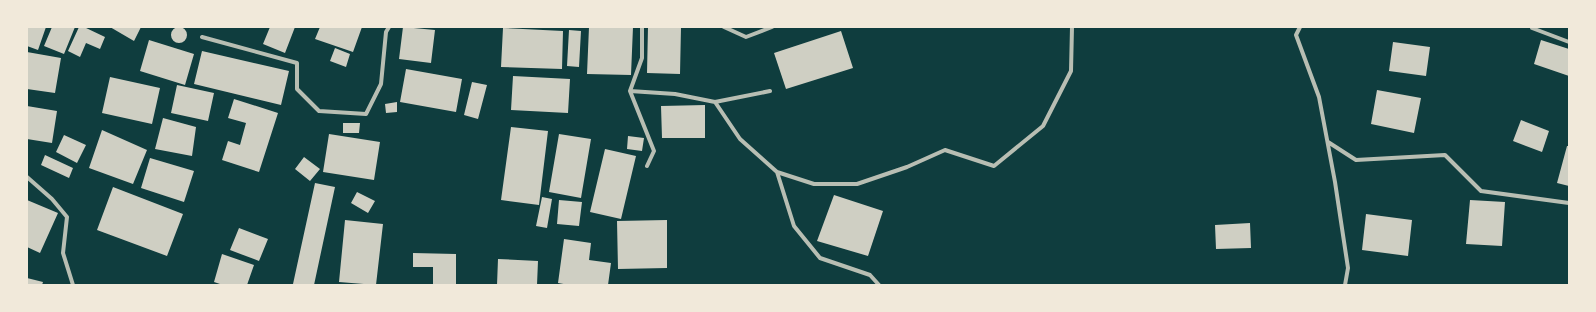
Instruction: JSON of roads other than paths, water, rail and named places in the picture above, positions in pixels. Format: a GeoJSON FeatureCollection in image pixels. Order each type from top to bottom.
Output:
{"type":"FeatureCollection","features":[{"type":"Feature","properties":{"kind":"street"},"geometry":{"type":"LineString","coordinates":[[202,37],[297,64],[297,89],[319,111],[366,114],[381,84],[386,32],[389,27]]}},
{"type":"Feature","properties":{"kind":"street"},"geometry":{"type":"LineString","coordinates":[[642,27],[642,58],[630,91],[654,151],[647,166]]}},
{"type":"Feature","properties":{"kind":"street"},"geometry":{"type":"LineString","coordinates":[[724,27],[746,37],[772,27]]}},
{"type":"Feature","properties":{"kind":"street"},"geometry":{"type":"LineString","coordinates":[[715,102],[740,139],[777,172],[814,184],[856,184],[907,167],[945,150],[994,166],[1043,126],[1071,71],[1072,27]]}},
{"type":"Feature","properties":{"kind":"street"},"geometry":{"type":"LineString","coordinates":[[1300,27],[1296,35],[1319,97],[1328,142],[1348,268],[1345,285]]}},
{"type":"Feature","properties":{"kind":"street"},"geometry":{"type":"LineString","coordinates":[[1532,27],[1569,42]]}},
{"type":"Feature","properties":{"kind":"street"},"geometry":{"type":"LineString","coordinates":[[630,91],[676,94],[715,102],[770,91]]}},
{"type":"Feature","properties":{"kind":"street"},"geometry":{"type":"LineString","coordinates":[[1328,142],[1356,160],[1446,155],[1481,191],[1569,204]]}},
{"type":"Feature","properties":{"kind":"street"},"geometry":{"type":"LineString","coordinates":[[777,172],[794,226],[820,258],[870,275],[879,285]]}},
{"type":"Feature","properties":{"kind":"street"},"geometry":{"type":"LineString","coordinates":[[27,178],[52,199],[67,217],[63,253],[73,285]]}}]}
